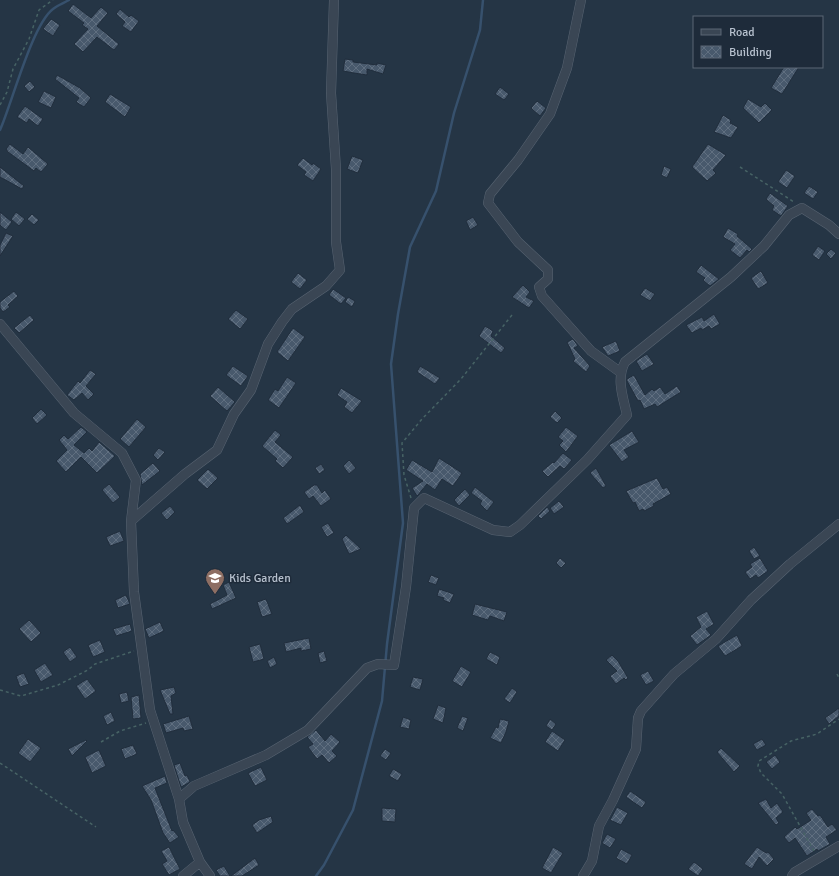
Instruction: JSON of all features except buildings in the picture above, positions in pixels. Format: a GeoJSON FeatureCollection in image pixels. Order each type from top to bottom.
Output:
{"type":"FeatureCollection","features":[{"type":"Feature","properties":{"kind":"street"},"geometry":{"type":"LineString","coordinates":[[131,521],[185,474],[218,450],[234,414],[251,390],[268,344],[282,322],[292,309],[326,286],[340,270],[336,242],[336,176],[331,93],[334,0]]}},
{"type":"Feature","properties":{"kind":"street"},"geometry":{"type":"LineString","coordinates":[[581,0],[567,68],[550,114],[518,160],[490,194],[488,203],[518,242],[548,270],[548,279],[539,287],[542,296],[591,351],[620,372]]}},
{"type":"Feature","properties":{"kind":"street"},"geometry":{"type":"LineString","coordinates":[[179,799],[194,786],[266,755],[308,730],[367,668],[378,664],[394,665],[406,587],[414,508],[424,498],[492,530],[510,532],[520,525],[587,460],[627,415],[621,388],[620,372],[625,362],[731,277],[764,246],[789,215],[802,208],[829,225],[839,234]]}},
{"type":"Feature","properties":{"kind":"street"},"geometry":{"type":"LineString","coordinates":[[0,324],[74,413],[122,452],[136,480],[131,521],[134,592],[150,710],[179,799],[183,822],[200,862],[210,876]]}},
{"type":"Feature","properties":{"kind":"street"},"geometry":{"type":"LineString","coordinates":[[583,876],[592,861],[599,826],[613,800],[636,749],[638,718],[641,711],[674,674],[716,639],[751,600],[790,564],[839,524]]}},
{"type":"Feature","properties":{"kind":"street"},"geometry":{"type":"LineString","coordinates":[[792,876],[795,872],[839,846]]}},
{"type":"Feature","properties":{"kind":"street"},"geometry":{"type":"LineString","coordinates":[[183,876],[200,862]]}},
{"type":"Feature","properties":{"kind":"path"},"geometry":{"type":"LineString","coordinates":[[0,105],[6,92],[13,68],[29,39],[39,10],[53,0]]}},
{"type":"Feature","properties":{"kind":"path"},"geometry":{"type":"LineString","coordinates":[[740,167],[802,208]]}},
{"type":"Feature","properties":{"kind":"path"},"geometry":{"type":"LineString","coordinates":[[414,508],[404,475],[402,444],[422,419],[461,379],[512,315]]}},
{"type":"Feature","properties":{"kind":"path"},"geometry":{"type":"LineString","coordinates":[[0,690],[21,696],[58,685],[88,670],[95,664],[142,649]]}},
{"type":"Feature","properties":{"kind":"path"},"geometry":{"type":"LineString","coordinates":[[837,674],[839,678]]}},
{"type":"Feature","properties":{"kind":"path"},"geometry":{"type":"LineString","coordinates":[[818,859],[782,794],[761,773],[758,766],[760,762],[791,741],[817,734],[839,719]]}},
{"type":"Feature","properties":{"kind":"path"},"geometry":{"type":"LineString","coordinates":[[101,742],[120,731],[153,720]]}},
{"type":"Feature","properties":{"kind":"path"},"geometry":{"type":"LineString","coordinates":[[0,763],[96,827]]}},
{"type":"Feature","properties":{"kind":"waterway"},"geometry":{"type":"LineString","coordinates":[[0,130],[23,65],[38,31],[45,18],[53,9],[69,0]]}},
{"type":"Feature","properties":{"kind":"waterway"},"geometry":{"type":"LineString","coordinates":[[316,876],[324,865],[353,810],[382,701],[387,644],[403,523],[391,364],[398,314],[410,247],[436,191],[454,113],[480,30],[483,0]]}},
{"type":"Feature","properties":{"kind":"place","name":"Kids Garden"},"geometry":{"type":"Point","coordinates":[215,595]}}]}
